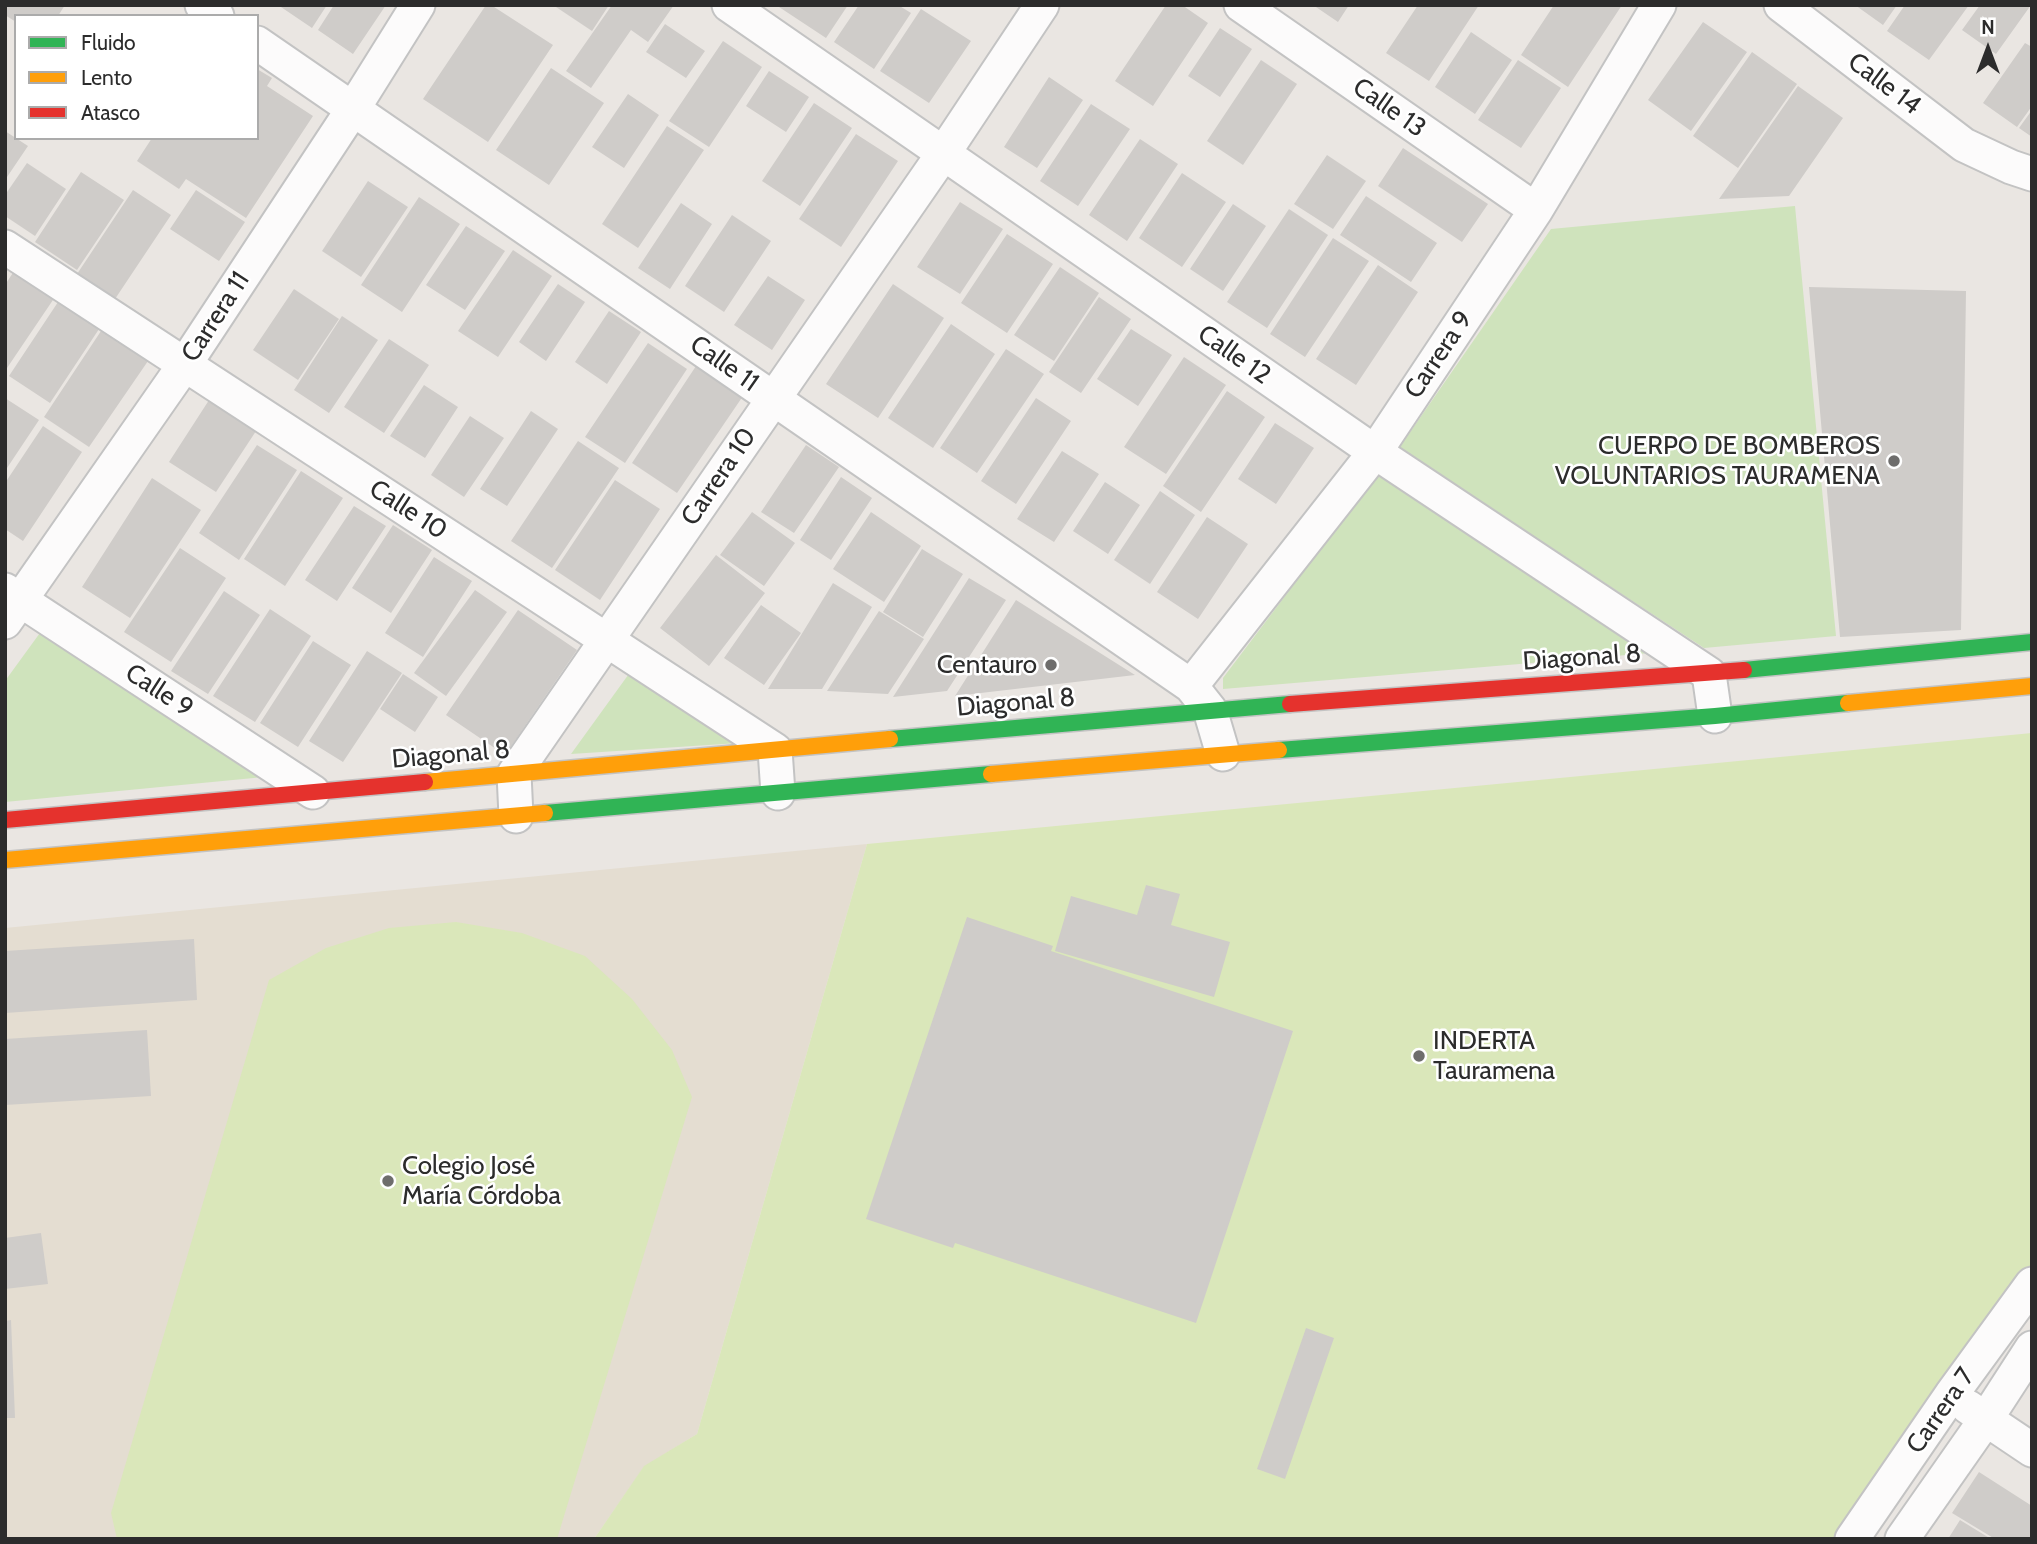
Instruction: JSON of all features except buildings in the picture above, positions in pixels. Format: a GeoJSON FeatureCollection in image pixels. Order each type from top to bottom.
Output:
{"type":"FeatureCollection","features":[{"type":"Feature","properties":{"kind":"street","name":"Carrera 11"},"geometry":{"type":"LineString","coordinates":[[10,604],[185,364],[418,5]]}},
{"type":"Feature","properties":{"kind":"street","name":"Calle 12"},"geometry":{"type":"LineString","coordinates":[[729,5],[1375,452],[1709,674]]}},
{"type":"Feature","properties":{"kind":"street","name":"Carrera 10"},"geometry":{"type":"LineString","coordinates":[[514,774],[943,154],[1042,5]]}},
{"type":"Feature","properties":{"kind":"street","name":"Calle 13"},"geometry":{"type":"LineString","coordinates":[[1241,5],[1536,210]]}},
{"type":"Feature","properties":{"kind":"street","name":"Carrera 9"},"geometry":{"type":"LineString","coordinates":[[1200,698],[1375,452],[1536,210],[1659,5]]}},
{"type":"Feature","properties":{"kind":"street","name":"Calle 14"},"geometry":{"type":"LineString","coordinates":[[1781,5],[1964,145],[2032,174]]}},
{"type":"Feature","properties":{"kind":"street","name":"Calle 11"},"geometry":{"type":"LineString","coordinates":[[259,44],[773,398],[1200,698]]}},
{"type":"Feature","properties":{"kind":"street","name":"Calle 10"},"geometry":{"type":"LineString","coordinates":[[5,247],[775,750]]}},
{"type":"Feature","properties":{"kind":"street","name":"Calle 9"},"geometry":{"type":"LineString","coordinates":[[10,604],[313,792]]}},
{"type":"Feature","properties":{"kind":"street","name":"Diagonal 8"},"geometry":{"type":"LineString","coordinates":[[5,820],[775,750],[1200,698],[1709,674],[2032,642]]}},
{"type":"Feature","properties":{"kind":"street"},"geometry":{"type":"LineString","coordinates":[[1709,674],[1714,716]]}},
{"type":"Feature","properties":{"kind":"street"},"geometry":{"type":"LineString","coordinates":[[5,860],[1223,754],[1714,716],[2032,686]]}},
{"type":"Feature","properties":{"kind":"street"},"geometry":{"type":"LineString","coordinates":[[1200,698],[1223,754]]}},
{"type":"Feature","properties":{"kind":"street"},"geometry":{"type":"LineString","coordinates":[[775,750],[778,793]]}},
{"type":"Feature","properties":{"kind":"street"},"geometry":{"type":"LineString","coordinates":[[514,774],[516,816]]}},
{"type":"Feature","properties":{"kind":"street","name":"Carrera 7"},"geometry":{"type":"LineString","coordinates":[[1853,1539],[1951,1395],[2032,1284]]}},
{"type":"Feature","properties":{"kind":"street","name":"Carrera 7"},"geometry":{"type":"LineString","coordinates":[[1902,1539],[2032,1348]]}},
{"type":"Feature","properties":{"kind":"street"},"geometry":{"type":"LineString","coordinates":[[1951,1395],[2032,1450]]}},
{"type":"Feature","properties":{"kind":"shaded area","name":"Colegio José María Córdoba"},"geometry":{"type":"Polygon","coordinates":[[[867,844],[697,1434],[644,1467],[594,1539],[5,1539],[5,928],[867,844]]]}},
{"type":"Feature","properties":{"kind":"green space"},"geometry":{"type":"Polygon","coordinates":[[[1795,206],[1836,636],[1704,648],[1399,448],[1551,229],[1795,206]]]}},
{"type":"Feature","properties":{"kind":"green space"},"geometry":{"type":"Polygon","coordinates":[[[1385,464],[1662,652],[1223,689],[1223,678],[1385,464]]]}},
{"type":"Feature","properties":{"kind":"green space"},"geometry":{"type":"Polygon","coordinates":[[[45,626],[264,777],[5,802],[5,681],[45,626]]]}},
{"type":"Feature","properties":{"kind":"green space"},"geometry":{"type":"Polygon","coordinates":[[[631,671],[739,743],[571,754],[631,671]]]}},
{"type":"Feature","properties":{"kind":"green space","name":"INDERTA Tauramena"},"geometry":{"type":"Polygon","coordinates":[[[2032,733],[2032,1268],[1842,1539],[594,1539],[644,1466],[697,1434],[867,844],[2032,733]]]}},
{"type":"Feature","properties":{"kind":"green space"},"geometry":{"type":"Polygon","coordinates":[[[456,922],[522,933],[585,956],[632,999],[672,1050],[692,1097],[557,1539],[117,1539],[111,1513],[269,980],[326,948],[389,928],[456,922]]]}},
{"type":"Feature","properties":{"kind":"traffic: fast"},"geometry":{"type":"LineString","coordinates":[[1744,670],[2032,642]]}},
{"type":"Feature","properties":{"kind":"traffic: fast"},"geometry":{"type":"LineString","coordinates":[[1279,750],[1848,703]]}},
{"type":"Feature","properties":{"kind":"traffic: fast"},"geometry":{"type":"LineString","coordinates":[[890,739],[1290,704]]}},
{"type":"Feature","properties":{"kind":"traffic: fast"},"geometry":{"type":"LineString","coordinates":[[545,813],[991,774]]}},
{"type":"Feature","properties":{"kind":"traffic: slow"},"geometry":{"type":"LineString","coordinates":[[1848,703],[2032,686]]}},
{"type":"Feature","properties":{"kind":"traffic: slow"},"geometry":{"type":"LineString","coordinates":[[425,782],[890,739]]}},
{"type":"Feature","properties":{"kind":"traffic: slow"},"geometry":{"type":"LineString","coordinates":[[991,774],[1279,750]]}},
{"type":"Feature","properties":{"kind":"traffic: slow"},"geometry":{"type":"LineString","coordinates":[[5,860],[545,813]]}},
{"type":"Feature","properties":{"kind":"traffic: jam"},"geometry":{"type":"LineString","coordinates":[[1290,704],[1744,670]]}},
{"type":"Feature","properties":{"kind":"traffic: jam"},"geometry":{"type":"LineString","coordinates":[[5,820],[425,782]]}},
{"type":"Feature","properties":{"kind":"place","name":"CUERPO DE BOMBEROS VOLUNTARIOS TAURAMENA"},"geometry":{"type":"Point","coordinates":[1894,461]}},
{"type":"Feature","properties":{"kind":"place","name":"Centauro"},"geometry":{"type":"Point","coordinates":[1051,665]}},
{"type":"Feature","properties":{"kind":"place","name":"INDERTA Tauramena"},"geometry":{"type":"Point","coordinates":[1419,1056]}},
{"type":"Feature","properties":{"kind":"place","name":"Colegio José María Córdoba"},"geometry":{"type":"Point","coordinates":[388,1181]}}]}
